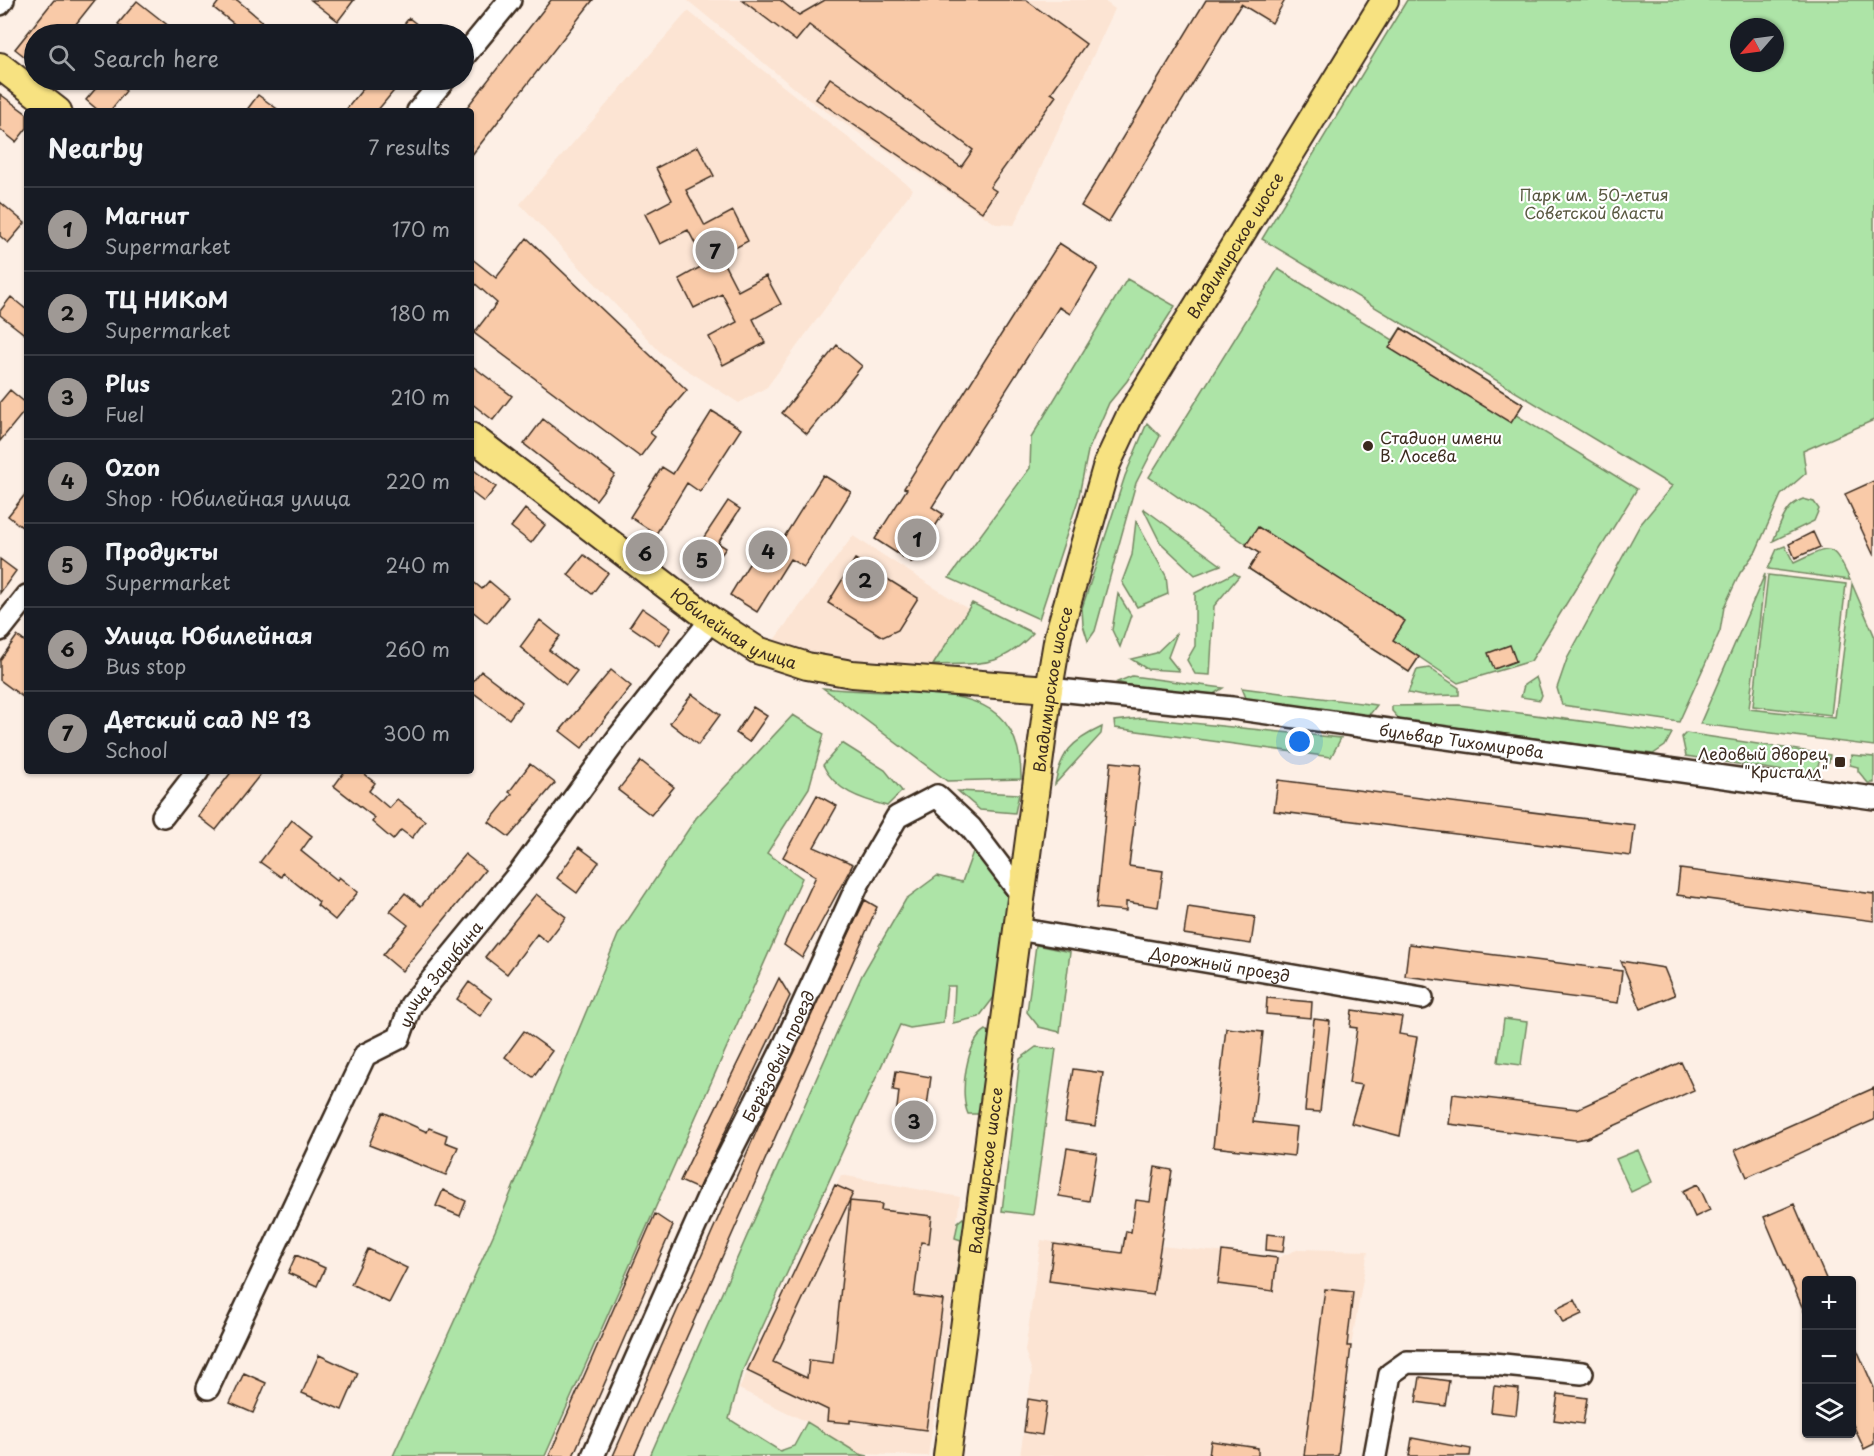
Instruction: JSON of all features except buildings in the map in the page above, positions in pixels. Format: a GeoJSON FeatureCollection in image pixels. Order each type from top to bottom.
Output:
{"type":"FeatureCollection","features":[{"type":"Feature","properties":{"kind":"main road","name":"Владимирское шоссе"},"geometry":{"type":"LineString","coordinates":[[947,1456],[1049,689],[1058,636],[1107,464],[1130,415],[1385,0]]}},
{"type":"Feature","properties":{"kind":"main road"},"geometry":{"type":"LineString","coordinates":[[0,66],[24,85]]}},
{"type":"Feature","properties":{"kind":"main road"},"geometry":{"type":"LineString","coordinates":[[31,90],[54,108]]}},
{"type":"Feature","properties":{"kind":"main road","name":"Юбилейная улица"},"geometry":{"type":"LineString","coordinates":[[474,438],[711,620],[757,650],[807,666],[852,674],[1049,689]]}},
{"type":"Feature","properties":{"kind":"street"},"geometry":{"type":"LineString","coordinates":[[0,4],[3,0]]}},
{"type":"Feature","properties":{"kind":"street"},"geometry":{"type":"LineString","coordinates":[[474,44],[510,0]]}},
{"type":"Feature","properties":{"kind":"street"},"geometry":{"type":"LineString","coordinates":[[421,108],[436,90]]}},
{"type":"Feature","properties":{"kind":"street"},"geometry":{"type":"LineString","coordinates":[[0,630],[24,600]]}},
{"type":"Feature","properties":{"kind":"street","name":"улица Зарубина"},"geometry":{"type":"LineString","coordinates":[[208,1389],[365,1055],[399,1038],[411,1005],[521,871],[620,735],[711,620]]}},
{"type":"Feature","properties":{"kind":"street","name":"бульвар Тихомирова"},"geometry":{"type":"LineString","coordinates":[[1049,689],[1256,711],[1874,798]]}},
{"type":"Feature","properties":{"kind":"street"},"geometry":{"type":"LineString","coordinates":[[163,816],[196,774]]}},
{"type":"Feature","properties":{"kind":"street","name":"Берёзовый проезд"},"geometry":{"type":"LineString","coordinates":[[592,1456],[712,1188],[783,1048],[858,884],[897,817],[936,796],[971,828],[1021,894]]}},
{"type":"Feature","properties":{"kind":"street","name":"Дорожный проезд"},"geometry":{"type":"LineString","coordinates":[[1017,929],[1422,998]]}},
{"type":"Feature","properties":{"kind":"street"},"geometry":{"type":"LineString","coordinates":[[1375,1456],[1390,1374],[1407,1362],[1484,1363],[1582,1373]]}},
{"type":"Feature","properties":{"kind":"shaded area"},"geometry":{"type":"Polygon","coordinates":[[[687,0],[1103,0],[1115,9],[1014,225],[996,224],[809,100],[687,0]]]}},
{"type":"Feature","properties":{"kind":"shaded area"},"geometry":{"type":"Polygon","coordinates":[[[688,11],[913,189],[767,387],[739,403],[662,354],[520,204],[688,11]]]}},
{"type":"Feature","properties":{"kind":"shaded area"},"geometry":{"type":"Polygon","coordinates":[[[853,536],[968,609],[933,665],[878,664],[794,649],[774,640],[853,536]]]}},
{"type":"Feature","properties":{"kind":"shaded area"},"geometry":{"type":"Polygon","coordinates":[[[841,1175],[960,1197],[955,1238],[961,1239],[928,1456],[859,1454],[807,1422],[739,1389],[841,1175]]]}},
{"type":"Feature","properties":{"kind":"shaded area"},"geometry":{"type":"Polygon","coordinates":[[[1041,1240],[1157,1258],[1160,1246],[1277,1258],[1299,1249],[1368,1251],[1351,1346],[1338,1456],[1020,1456],[1032,1372],[1025,1351],[1041,1240]]]}},
{"type":"Feature","properties":{"kind":"green space","name":"Парк им. 50-летия Советской власти"},"geometry":{"type":"Polygon","coordinates":[[[1407,0],[1874,0],[1874,420],[1803,451],[1806,473],[1781,495],[1756,551],[1740,573],[1724,607],[1720,631],[1679,722],[1562,705],[1557,688],[1567,659],[1640,525],[1672,486],[1262,239],[1407,0]]]}},
{"type":"Feature","properties":{"kind":"green space","name":"Стадион имени В. Лосева"},"geometry":{"type":"Polygon","coordinates":[[[1278,269],[1393,340],[1401,328],[1523,404],[1516,415],[1637,489],[1531,661],[1458,683],[1419,657],[1409,672],[1249,569],[1259,553],[1149,477],[1278,269]]]}},
{"type":"Feature","properties":{"kind":"green space"},"geometry":{"type":"Polygon","coordinates":[[[1127,279],[1175,306],[1127,381],[1109,403],[1088,451],[1078,500],[1039,619],[949,578],[1030,468],[1031,438],[1127,279]]]}},
{"type":"Feature","properties":{"kind":"green space"},"geometry":{"type":"Polygon","coordinates":[[[1147,423],[1160,436],[1136,483],[1095,631],[1088,641],[1083,625],[1082,608],[1125,476],[1147,423]]]}},
{"type":"Feature","properties":{"kind":"green space"},"geometry":{"type":"Polygon","coordinates":[[[1803,499],[1814,502],[1819,509],[1814,521],[1773,541],[1788,510],[1803,499]]]}},
{"type":"Feature","properties":{"kind":"green space"},"geometry":{"type":"Polygon","coordinates":[[[1143,508],[1221,565],[1195,575],[1160,542],[1143,508]]]}},
{"type":"Feature","properties":{"kind":"green space"},"geometry":{"type":"Polygon","coordinates":[[[1136,521],[1166,576],[1168,594],[1137,607],[1122,582],[1132,555],[1136,521]]]}},
{"type":"Feature","properties":{"kind":"green space"},"geometry":{"type":"Polygon","coordinates":[[[1785,546],[1794,563],[1823,550],[1829,550],[1839,558],[1850,580],[1768,569],[1777,549],[1785,546]]]}},
{"type":"Feature","properties":{"kind":"green space"},"geometry":{"type":"Polygon","coordinates":[[[1234,573],[1239,576],[1214,606],[1210,675],[1195,674],[1187,660],[1195,646],[1195,593],[1234,573]]]}},
{"type":"Feature","properties":{"kind":"green space"},"geometry":{"type":"Polygon","coordinates":[[[1765,574],[1749,709],[1835,718],[1852,584],[1874,635],[1874,746],[1700,724],[1765,574]]]}},
{"type":"Feature","properties":{"kind":"green space"},"geometry":{"type":"Polygon","coordinates":[[[1768,575],[1846,584],[1831,715],[1753,706],[1768,575]]]}},
{"type":"Feature","properties":{"kind":"green space"},"geometry":{"type":"Polygon","coordinates":[[[1118,594],[1131,615],[1120,647],[1112,630],[1118,594]]]}},
{"type":"Feature","properties":{"kind":"green space"},"geometry":{"type":"Polygon","coordinates":[[[972,603],[1033,633],[1010,653],[988,662],[933,665],[972,603]]]}},
{"type":"Feature","properties":{"kind":"green space"},"geometry":{"type":"Polygon","coordinates":[[[1177,633],[1168,657],[1179,671],[1147,669],[1131,659],[1156,653],[1177,633]]]}},
{"type":"Feature","properties":{"kind":"green space"},"geometry":{"type":"Polygon","coordinates":[[[1429,668],[1459,688],[1459,695],[1422,696],[1408,693],[1417,670],[1429,668]]]}},
{"type":"Feature","properties":{"kind":"green space"},"geometry":{"type":"Polygon","coordinates":[[[1132,676],[1223,688],[1212,695],[1139,688],[1117,682],[1132,676]]]}},
{"type":"Feature","properties":{"kind":"green space"},"geometry":{"type":"Polygon","coordinates":[[[1536,677],[1542,695],[1540,700],[1521,697],[1524,685],[1536,677]]]}},
{"type":"Feature","properties":{"kind":"green space"},"geometry":{"type":"Polygon","coordinates":[[[823,688],[941,695],[962,698],[982,705],[998,715],[1011,730],[1018,751],[1021,779],[947,781],[823,688]]]}},
{"type":"Feature","properties":{"kind":"green space"},"geometry":{"type":"Polygon","coordinates":[[[1242,688],[1377,705],[1371,713],[1364,716],[1252,702],[1246,698],[1242,688]]]}},
{"type":"Feature","properties":{"kind":"green space"},"geometry":{"type":"Polygon","coordinates":[[[1459,705],[1672,733],[1665,746],[1653,754],[1400,720],[1392,711],[1392,706],[1459,705]]]}},
{"type":"Feature","properties":{"kind":"green space"},"geometry":{"type":"Polygon","coordinates":[[[793,715],[824,734],[809,788],[767,853],[802,878],[545,1456],[393,1456],[495,1231],[618,935],[696,818],[793,715]]]}},
{"type":"Feature","properties":{"kind":"green space"},"geometry":{"type":"Polygon","coordinates":[[[1142,718],[1341,738],[1331,757],[1115,728],[1114,721],[1142,718]]]}},
{"type":"Feature","properties":{"kind":"green space"},"geometry":{"type":"Polygon","coordinates":[[[1102,727],[1101,734],[1055,784],[1061,764],[1070,749],[1083,737],[1102,727]]]}},
{"type":"Feature","properties":{"kind":"green space"},"geometry":{"type":"Polygon","coordinates":[[[1686,733],[1830,755],[1829,762],[1820,760],[1817,768],[1804,774],[1686,756],[1682,737],[1686,733]]]}},
{"type":"Feature","properties":{"kind":"green space"},"geometry":{"type":"Polygon","coordinates":[[[842,743],[885,770],[902,791],[887,806],[850,793],[828,774],[823,765],[842,743]]]}},
{"type":"Feature","properties":{"kind":"green space"},"geometry":{"type":"Polygon","coordinates":[[[1851,755],[1874,757],[1874,783],[1868,783],[1858,771],[1858,767],[1850,765],[1851,755]]]}},
{"type":"Feature","properties":{"kind":"green space"},"geometry":{"type":"Polygon","coordinates":[[[958,791],[1019,794],[1015,813],[980,810],[958,791]]]}},
{"type":"Feature","properties":{"kind":"green space"},"geometry":{"type":"Polygon","coordinates":[[[974,849],[1011,902],[1001,988],[979,1017],[953,1023],[955,986],[947,986],[943,1023],[910,1028],[900,1025],[741,1374],[729,1419],[780,1451],[794,1446],[807,1422],[859,1454],[868,1456],[650,1456],[862,975],[906,899],[937,876],[962,882],[974,849]]]}},
{"type":"Feature","properties":{"kind":"green space"},"geometry":{"type":"Polygon","coordinates":[[[1036,945],[1070,952],[1060,1032],[1039,1027],[1027,1012],[1036,945]]]}},
{"type":"Feature","properties":{"kind":"green space"},"geometry":{"type":"Polygon","coordinates":[[[1504,1019],[1527,1022],[1521,1065],[1498,1062],[1504,1019]]]}},
{"type":"Feature","properties":{"kind":"green space"},"geometry":{"type":"Polygon","coordinates":[[[986,1030],[992,1034],[984,1109],[979,1114],[968,1114],[964,1094],[966,1069],[973,1045],[986,1030]]]}},
{"type":"Feature","properties":{"kind":"green space"},"geometry":{"type":"Polygon","coordinates":[[[1036,1047],[1056,1049],[1033,1215],[1002,1211],[1020,1059],[1036,1047]]]}},
{"type":"Feature","properties":{"kind":"green space"},"geometry":{"type":"Polygon","coordinates":[[[1638,1150],[1652,1182],[1631,1192],[1616,1159],[1638,1150]]]}},
{"type":"Feature","properties":{"kind":"green space"},"geometry":{"type":"Polygon","coordinates":[[[963,1218],[967,1225],[958,1286],[955,1285],[961,1240],[955,1238],[958,1222],[963,1218]]]}},
{"type":"Feature","properties":{"kind":"place","name":"Детский сад № 13"},"geometry":{"type":"Point","coordinates":[715,250]}},
{"type":"Feature","properties":{"kind":"place","name":"Стадион имени В. Лосева"},"geometry":{"type":"Point","coordinates":[1368,446]}},
{"type":"Feature","properties":{"kind":"place","name":"Магнит"},"geometry":{"type":"Point","coordinates":[917,538]}},
{"type":"Feature","properties":{"kind":"place","name":"Ozon"},"geometry":{"type":"Point","coordinates":[768,550]}},
{"type":"Feature","properties":{"kind":"place","name":"Улица Юбилейная"},"geometry":{"type":"Point","coordinates":[645,552]}},
{"type":"Feature","properties":{"kind":"place","name":"Продукты"},"geometry":{"type":"Point","coordinates":[702,559]}},
{"type":"Feature","properties":{"kind":"place","name":"ТЦ НИКоМ"},"geometry":{"type":"Point","coordinates":[865,579]}},
{"type":"Feature","properties":{"kind":"place","name":"Ледовый дворец \"Кристалл\""},"geometry":{"type":"Point","coordinates":[1840,762]}},
{"type":"Feature","properties":{"kind":"place","name":"Plus"},"geometry":{"type":"Point","coordinates":[914,1120]}}]}
